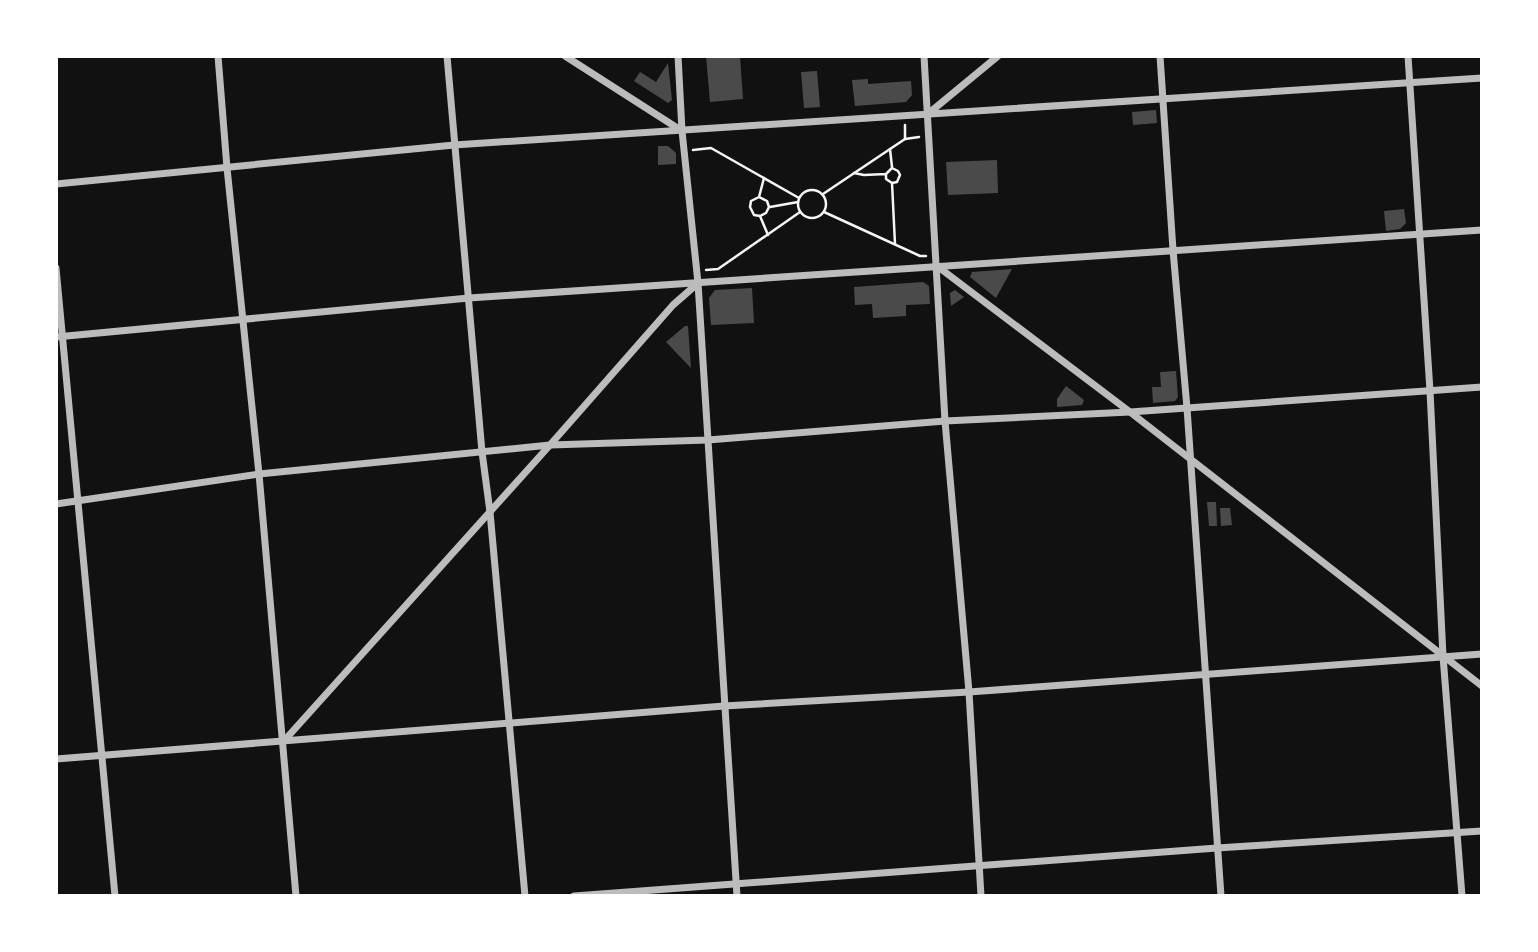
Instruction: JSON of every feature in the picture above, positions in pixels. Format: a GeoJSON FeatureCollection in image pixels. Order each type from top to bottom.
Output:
{"type":"FeatureCollection","features":[{"type":"Feature","properties":{"kind":"street"},"geometry":{"type":"LineString","coordinates":[[218,56],[259,474],[296,896]]}},
{"type":"Feature","properties":{"kind":"street"},"geometry":{"type":"LineString","coordinates":[[447,56],[525,896]]}},
{"type":"Feature","properties":{"kind":"street"},"geometry":{"type":"LineString","coordinates":[[565,56],[682,131]]}},
{"type":"Feature","properties":{"kind":"street"},"geometry":{"type":"LineString","coordinates":[[678,56],[682,131],[698,284],[737,896]]}},
{"type":"Feature","properties":{"kind":"street"},"geometry":{"type":"LineString","coordinates":[[923,56],[945,421],[969,692],[981,896]]}},
{"type":"Feature","properties":{"kind":"street"},"geometry":{"type":"LineString","coordinates":[[928,113],[998,56]]}},
{"type":"Feature","properties":{"kind":"street"},"geometry":{"type":"LineString","coordinates":[[1160,56],[1221,896]]}},
{"type":"Feature","properties":{"kind":"street"},"geometry":{"type":"LineString","coordinates":[[1408,56],[1430,391],[1443,656],[1462,896]]}},
{"type":"Feature","properties":{"kind":"street"},"geometry":{"type":"LineString","coordinates":[[56,184],[454,145],[928,113],[1164,101],[1482,78]]}},
{"type":"Feature","properties":{"kind":"street"},"geometry":{"type":"LineString","coordinates":[[59,337],[469,298],[1482,230]]}},
{"type":"Feature","properties":{"kind":"street"},"geometry":{"type":"LineString","coordinates":[[936,266],[1191,458],[1482,686]]}},
{"type":"Feature","properties":{"kind":"street"},"geometry":{"type":"LineString","coordinates":[[56,268],[59,337],[78,502],[115,896]]}},
{"type":"Feature","properties":{"kind":"street"},"geometry":{"type":"LineString","coordinates":[[283,742],[673,304],[698,284]]}},
{"type":"Feature","properties":{"kind":"street"},"geometry":{"type":"LineString","coordinates":[[56,504],[259,474],[550,445],[708,440],[945,421],[1130,412],[1482,387]]}},
{"type":"Feature","properties":{"kind":"street"},"geometry":{"type":"LineString","coordinates":[[56,759],[724,706],[1204,676],[1482,654]]}},
{"type":"Feature","properties":{"kind":"street"},"geometry":{"type":"LineString","coordinates":[[574,896],[1482,831]]}},
{"type":"Feature","properties":{"kind":"path"},"geometry":{"type":"LineString","coordinates":[[905,115],[905,139]]}},
{"type":"Feature","properties":{"kind":"path"},"geometry":{"type":"LineString","coordinates":[[823,194],[905,139],[929,136]]}},
{"type":"Feature","properties":{"kind":"path"},"geometry":{"type":"LineString","coordinates":[[684,151],[711,148],[798,200],[800,212]]}},
{"type":"Feature","properties":{"kind":"path"},"geometry":{"type":"LineString","coordinates":[[890,149],[892,168]]}},
{"type":"Feature","properties":{"kind":"path"},"geometry":{"type":"LineString","coordinates":[[854,173],[864,176],[886,174],[892,168]]}},
{"type":"Feature","properties":{"kind":"path"},"geometry":{"type":"LineString","coordinates":[[892,168],[900,175],[897,181],[892,183]]}},
{"type":"Feature","properties":{"kind":"path"},"geometry":{"type":"LineString","coordinates":[[886,174],[886,179],[892,183]]}},
{"type":"Feature","properties":{"kind":"path"},"geometry":{"type":"LineString","coordinates":[[759,197],[767,201],[769,207],[766,213],[760,216],[754,215],[750,207],[751,201],[759,197],[764,178]]}},
{"type":"Feature","properties":{"kind":"path"},"geometry":{"type":"LineString","coordinates":[[892,183],[895,244]]}},
{"type":"Feature","properties":{"kind":"path"},"geometry":{"type":"LineString","coordinates":[[769,207],[798,200],[810,190],[823,194],[827,203],[824,212],[812,219],[800,212]]}},
{"type":"Feature","properties":{"kind":"path"},"geometry":{"type":"LineString","coordinates":[[696,271],[718,269],[800,212]]}},
{"type":"Feature","properties":{"kind":"path"},"geometry":{"type":"LineString","coordinates":[[824,212],[919,256],[936,257]]}},
{"type":"Feature","properties":{"kind":"path"},"geometry":{"type":"LineString","coordinates":[[760,216],[768,234]]}},
{"type":"Feature","properties":{"kind":"building"},"geometry":{"type":"Polygon","coordinates":[[[706,56],[740,56],[743,99],[710,102],[706,56]]]}},
{"type":"Feature","properties":{"kind":"building"},"geometry":{"type":"Polygon","coordinates":[[[668,63],[672,100],[668,103],[634,81],[640,72],[656,82],[668,63]]]}},
{"type":"Feature","properties":{"kind":"building"},"geometry":{"type":"Polygon","coordinates":[[[817,71],[820,107],[804,108],[801,72],[817,71]]]}},
{"type":"Feature","properties":{"kind":"building"},"geometry":{"type":"Polygon","coordinates":[[[868,79],[868,84],[911,81],[912,95],[906,102],[855,106],[852,80],[868,79]]]}},
{"type":"Feature","properties":{"kind":"building"},"geometry":{"type":"Polygon","coordinates":[[[1156,110],[1157,123],[1133,125],[1132,112],[1156,110]]]}},
{"type":"Feature","properties":{"kind":"building"},"geometry":{"type":"Polygon","coordinates":[[[658,146],[668,146],[676,153],[676,164],[658,165],[658,146]]]}},
{"type":"Feature","properties":{"kind":"building"},"geometry":{"type":"Polygon","coordinates":[[[997,160],[998,193],[948,195],[946,162],[997,160]]]}},
{"type":"Feature","properties":{"kind":"building"},"geometry":{"type":"Polygon","coordinates":[[[1404,209],[1406,223],[1400,229],[1386,231],[1384,211],[1404,209]]]}},
{"type":"Feature","properties":{"kind":"building"},"geometry":{"type":"Polygon","coordinates":[[[1012,269],[996,298],[970,277],[972,272],[1012,269]]]}},
{"type":"Feature","properties":{"kind":"building"},"geometry":{"type":"Polygon","coordinates":[[[923,282],[929,286],[930,304],[906,305],[906,316],[873,318],[872,304],[855,305],[854,287],[923,282]]]}},
{"type":"Feature","properties":{"kind":"building"},"geometry":{"type":"Polygon","coordinates":[[[752,288],[754,323],[711,325],[709,298],[715,290],[752,288]]]}},
{"type":"Feature","properties":{"kind":"building"},"geometry":{"type":"Polygon","coordinates":[[[955,290],[964,297],[951,306],[950,293],[955,290]]]}},
{"type":"Feature","properties":{"kind":"building"},"geometry":{"type":"Polygon","coordinates":[[[688,326],[691,368],[666,342],[688,326]]]}},
{"type":"Feature","properties":{"kind":"building"},"geometry":{"type":"Polygon","coordinates":[[[1176,371],[1178,397],[1175,401],[1153,403],[1152,387],[1161,387],[1160,372],[1176,371]]]}},
{"type":"Feature","properties":{"kind":"building"},"geometry":{"type":"Polygon","coordinates":[[[1066,386],[1084,400],[1082,405],[1057,407],[1057,399],[1066,386]]]}},
{"type":"Feature","properties":{"kind":"building"},"geometry":{"type":"Polygon","coordinates":[[[1207,502],[1216,502],[1217,526],[1209,526],[1207,502]]]}},
{"type":"Feature","properties":{"kind":"building"},"geometry":{"type":"Polygon","coordinates":[[[1220,508],[1230,508],[1232,525],[1221,526],[1220,508]]]}}]}
